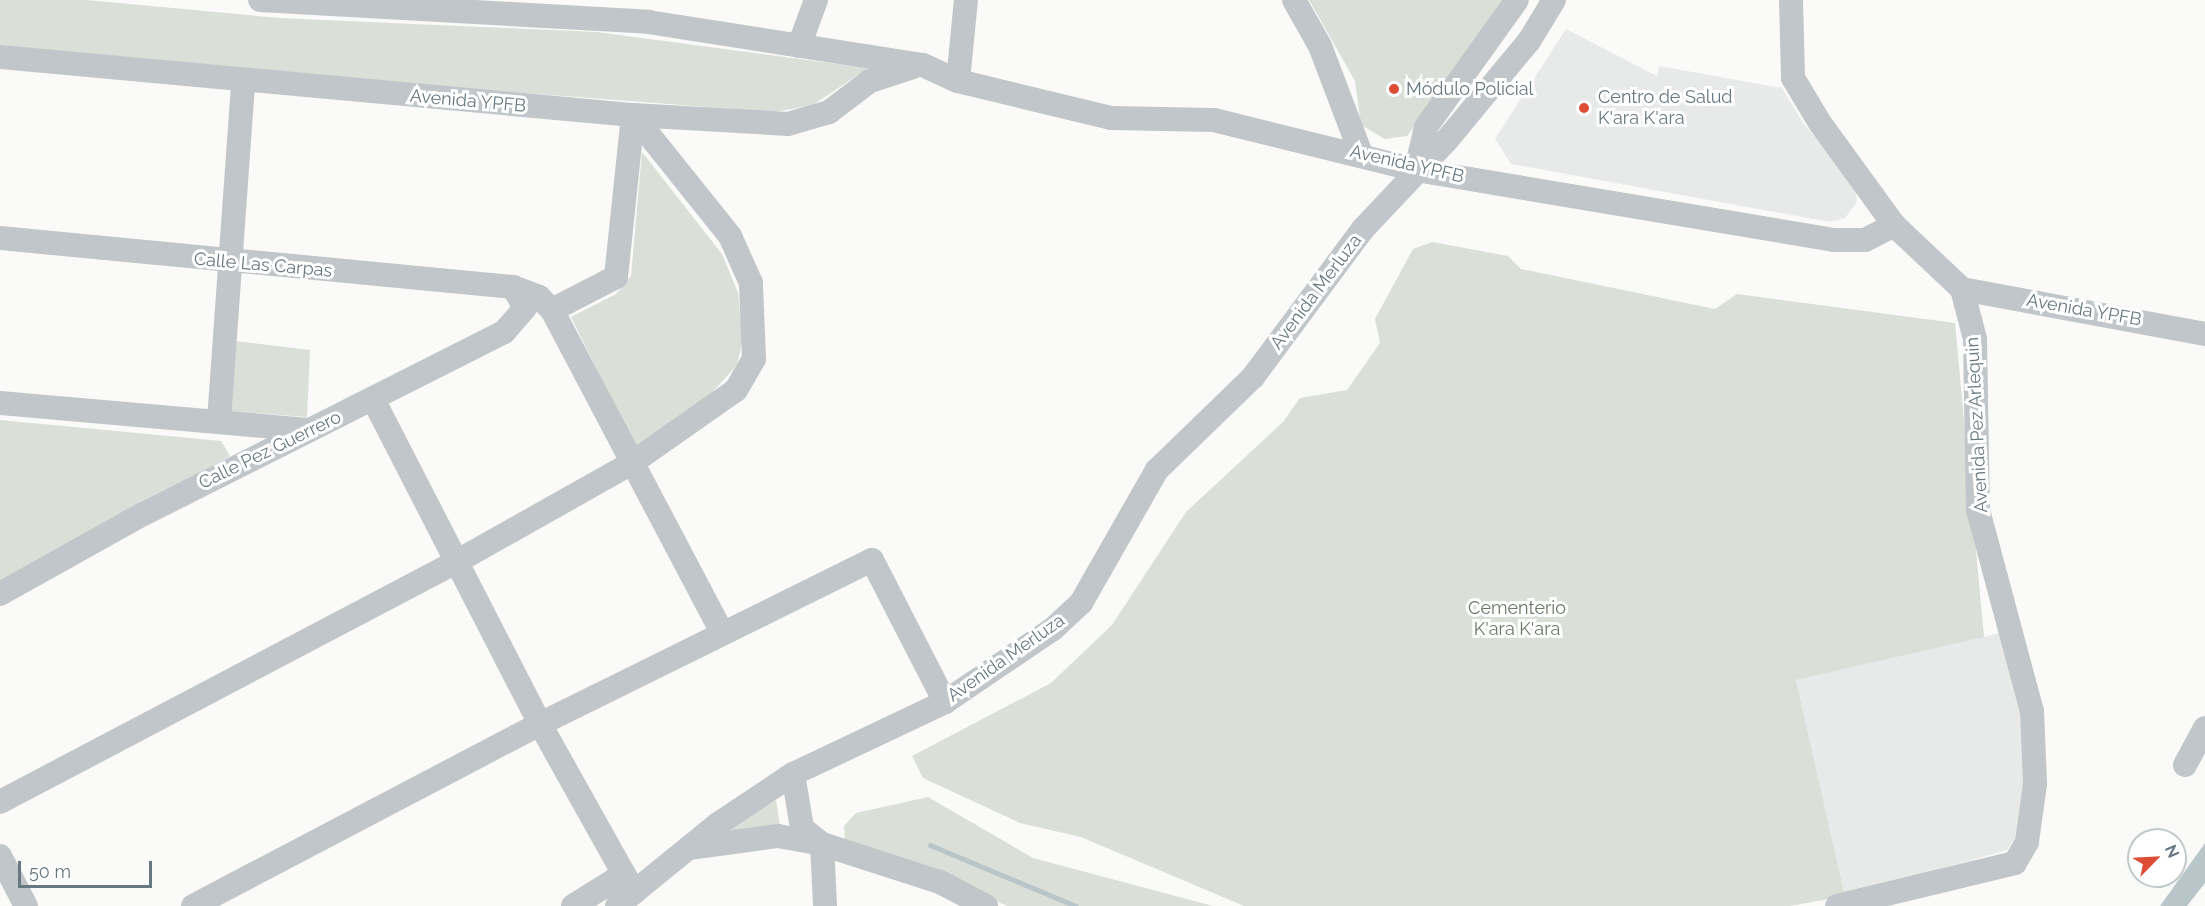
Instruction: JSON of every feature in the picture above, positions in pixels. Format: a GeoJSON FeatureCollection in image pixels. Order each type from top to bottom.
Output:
{"type":"FeatureCollection","features":[{"type":"Feature","properties":{"kind":"street","name":"Avenida YPFB"},"geometry":{"type":"LineString","coordinates":[[271,0],[648,22],[923,65],[958,81],[1111,118],[1214,120],[1361,154],[1416,170],[1834,240],[1865,240],[1894,225]]}},
{"type":"Feature","properties":{"kind":"street"},"geometry":{"type":"LineString","coordinates":[[800,46],[816,0]]}},
{"type":"Feature","properties":{"kind":"street"},"geometry":{"type":"LineString","coordinates":[[958,81],[966,0]]}},
{"type":"Feature","properties":{"kind":"street"},"geometry":{"type":"LineString","coordinates":[[1294,0],[1320,45],[1361,154]]}},
{"type":"Feature","properties":{"kind":"street","name":"Avenida Merluza"},"geometry":{"type":"LineString","coordinates":[[1416,170],[1426,128],[1517,0]]}},
{"type":"Feature","properties":{"kind":"street","name":"Avenida Merluza"},"geometry":{"type":"LineString","coordinates":[[573,906],[625,891],[793,774],[945,702],[1053,629],[1081,603],[1157,470],[1253,377],[1363,229],[1529,41],[1554,0]]}},
{"type":"Feature","properties":{"kind":"street"},"geometry":{"type":"LineString","coordinates":[[1791,0],[1793,78],[1894,225],[1962,289]]}},
{"type":"Feature","properties":{"kind":"street","name":"Avenida YPFB"},"geometry":{"type":"LineString","coordinates":[[0,57],[243,82],[633,115],[788,124],[829,112],[876,78],[923,65]]}},
{"type":"Feature","properties":{"kind":"street"},"geometry":{"type":"LineString","coordinates":[[219,420],[243,82]]}},
{"type":"Feature","properties":{"kind":"street"},"geometry":{"type":"LineString","coordinates":[[633,115],[616,277],[552,310],[722,632]]}},
{"type":"Feature","properties":{"kind":"street"},"geometry":{"type":"LineString","coordinates":[[0,802],[456,562],[632,463],[736,390],[754,359],[756,333],[751,283],[730,236],[633,115]]}},
{"type":"Feature","properties":{"kind":"street","name":"Calle Las Carpas"},"geometry":{"type":"LineString","coordinates":[[0,238],[518,291],[539,297],[552,310]]}},
{"type":"Feature","properties":{"kind":"street","name":"Avenida YPFB"},"geometry":{"type":"LineString","coordinates":[[1962,289],[2205,334]]}},
{"type":"Feature","properties":{"kind":"street","name":"Avenida Pez Arlequin"},"geometry":{"type":"LineString","coordinates":[[1837,906],[1995,871],[2015,863],[2027,842],[2035,784],[2031,711],[1978,510],[1975,339],[1962,289]]}},
{"type":"Feature","properties":{"kind":"street","name":"Calle Pez Guerrero"},"geometry":{"type":"LineString","coordinates":[[0,594],[308,430],[374,401],[516,324],[525,308],[518,291]]}},
{"type":"Feature","properties":{"kind":"street"},"geometry":{"type":"LineString","coordinates":[[374,401],[625,891]]}},
{"type":"Feature","properties":{"kind":"street"},"geometry":{"type":"LineString","coordinates":[[0,403],[219,420],[308,430]]}},
{"type":"Feature","properties":{"kind":"street"},"geometry":{"type":"LineString","coordinates":[[193,906],[540,724],[722,632],[872,561],[945,702]]}},
{"type":"Feature","properties":{"kind":"street"},"geometry":{"type":"LineString","coordinates":[[2185,765],[2205,728]]}},
{"type":"Feature","properties":{"kind":"street"},"geometry":{"type":"LineString","coordinates":[[793,774],[802,828],[822,844],[825,906]]}},
{"type":"Feature","properties":{"kind":"street"},"geometry":{"type":"LineString","coordinates":[[688,848],[778,836],[822,844],[940,882],[986,906]]}},
{"type":"Feature","properties":{"kind":"street"},"geometry":{"type":"LineString","coordinates":[[0,856],[26,906]]}},
{"type":"Feature","properties":{"kind":"shaded area"},"geometry":{"type":"Polygon","coordinates":[[[1566,29],[1657,76],[1659,66],[1782,88],[1803,123],[1855,184],[1857,202],[1845,218],[1830,222],[1511,164],[1495,139],[1566,29]]]}},
{"type":"Feature","properties":{"kind":"shaded area"},"geometry":{"type":"Polygon","coordinates":[[[2009,631],[2027,744],[2020,830],[2007,850],[1845,896],[1796,680],[2009,631]]]}},
{"type":"Feature","properties":{"kind":"shaded area"},"geometry":{"type":"Polygon","coordinates":[[[2205,843],[2205,883],[2187,906],[2160,906],[2173,888],[2187,888],[2187,868],[2205,843]]]}},
{"type":"Feature","properties":{"kind":"green space"},"geometry":{"type":"Polygon","coordinates":[[[0,0],[86,0],[279,18],[597,32],[868,68],[813,105],[775,112],[233,71],[0,45],[0,0]]]}},
{"type":"Feature","properties":{"kind":"green space"},"geometry":{"type":"Polygon","coordinates":[[[1309,0],[1504,0],[1481,40],[1407,136],[1385,139],[1361,125],[1355,81],[1309,0]]]}},
{"type":"Feature","properties":{"kind":"green space"},"geometry":{"type":"Polygon","coordinates":[[[642,152],[722,254],[738,293],[743,339],[737,365],[705,400],[635,447],[571,317],[616,294],[631,276],[642,152]]]}},
{"type":"Feature","properties":{"kind":"green space","name":"Cementerio K'ara K'ara"},"geometry":{"type":"Polygon","coordinates":[[[1432,242],[1508,256],[1521,269],[1715,309],[1737,294],[1955,323],[1984,637],[1796,680],[1845,896],[1790,906],[1244,906],[1081,837],[1020,823],[923,778],[912,756],[1051,683],[1112,625],[1186,512],[1283,422],[1300,398],[1347,390],[1380,343],[1375,319],[1413,249],[1432,242]]]}},
{"type":"Feature","properties":{"kind":"green space"},"geometry":{"type":"Polygon","coordinates":[[[235,341],[310,350],[307,417],[229,411],[235,341]]]}},
{"type":"Feature","properties":{"kind":"green space"},"geometry":{"type":"Polygon","coordinates":[[[0,420],[221,441],[230,456],[0,584],[0,420]]]}},
{"type":"Feature","properties":{"kind":"green space"},"geometry":{"type":"Polygon","coordinates":[[[928,797],[1033,858],[1213,906],[1008,906],[845,840],[844,826],[856,813],[928,797]]]}},
{"type":"Feature","properties":{"kind":"green space"},"geometry":{"type":"Polygon","coordinates":[[[776,800],[780,826],[725,831],[776,800]]]}},
{"type":"Feature","properties":{"kind":"waterway"},"geometry":{"type":"LineString","coordinates":[[930,845],[1076,906]]}},
{"type":"Feature","properties":{"kind":"place","name":"Módulo Policial"},"geometry":{"type":"Point","coordinates":[1394,89]}},
{"type":"Feature","properties":{"kind":"place","name":"Centro de Salud K'ara K'ara"},"geometry":{"type":"Point","coordinates":[1584,108]}}]}
